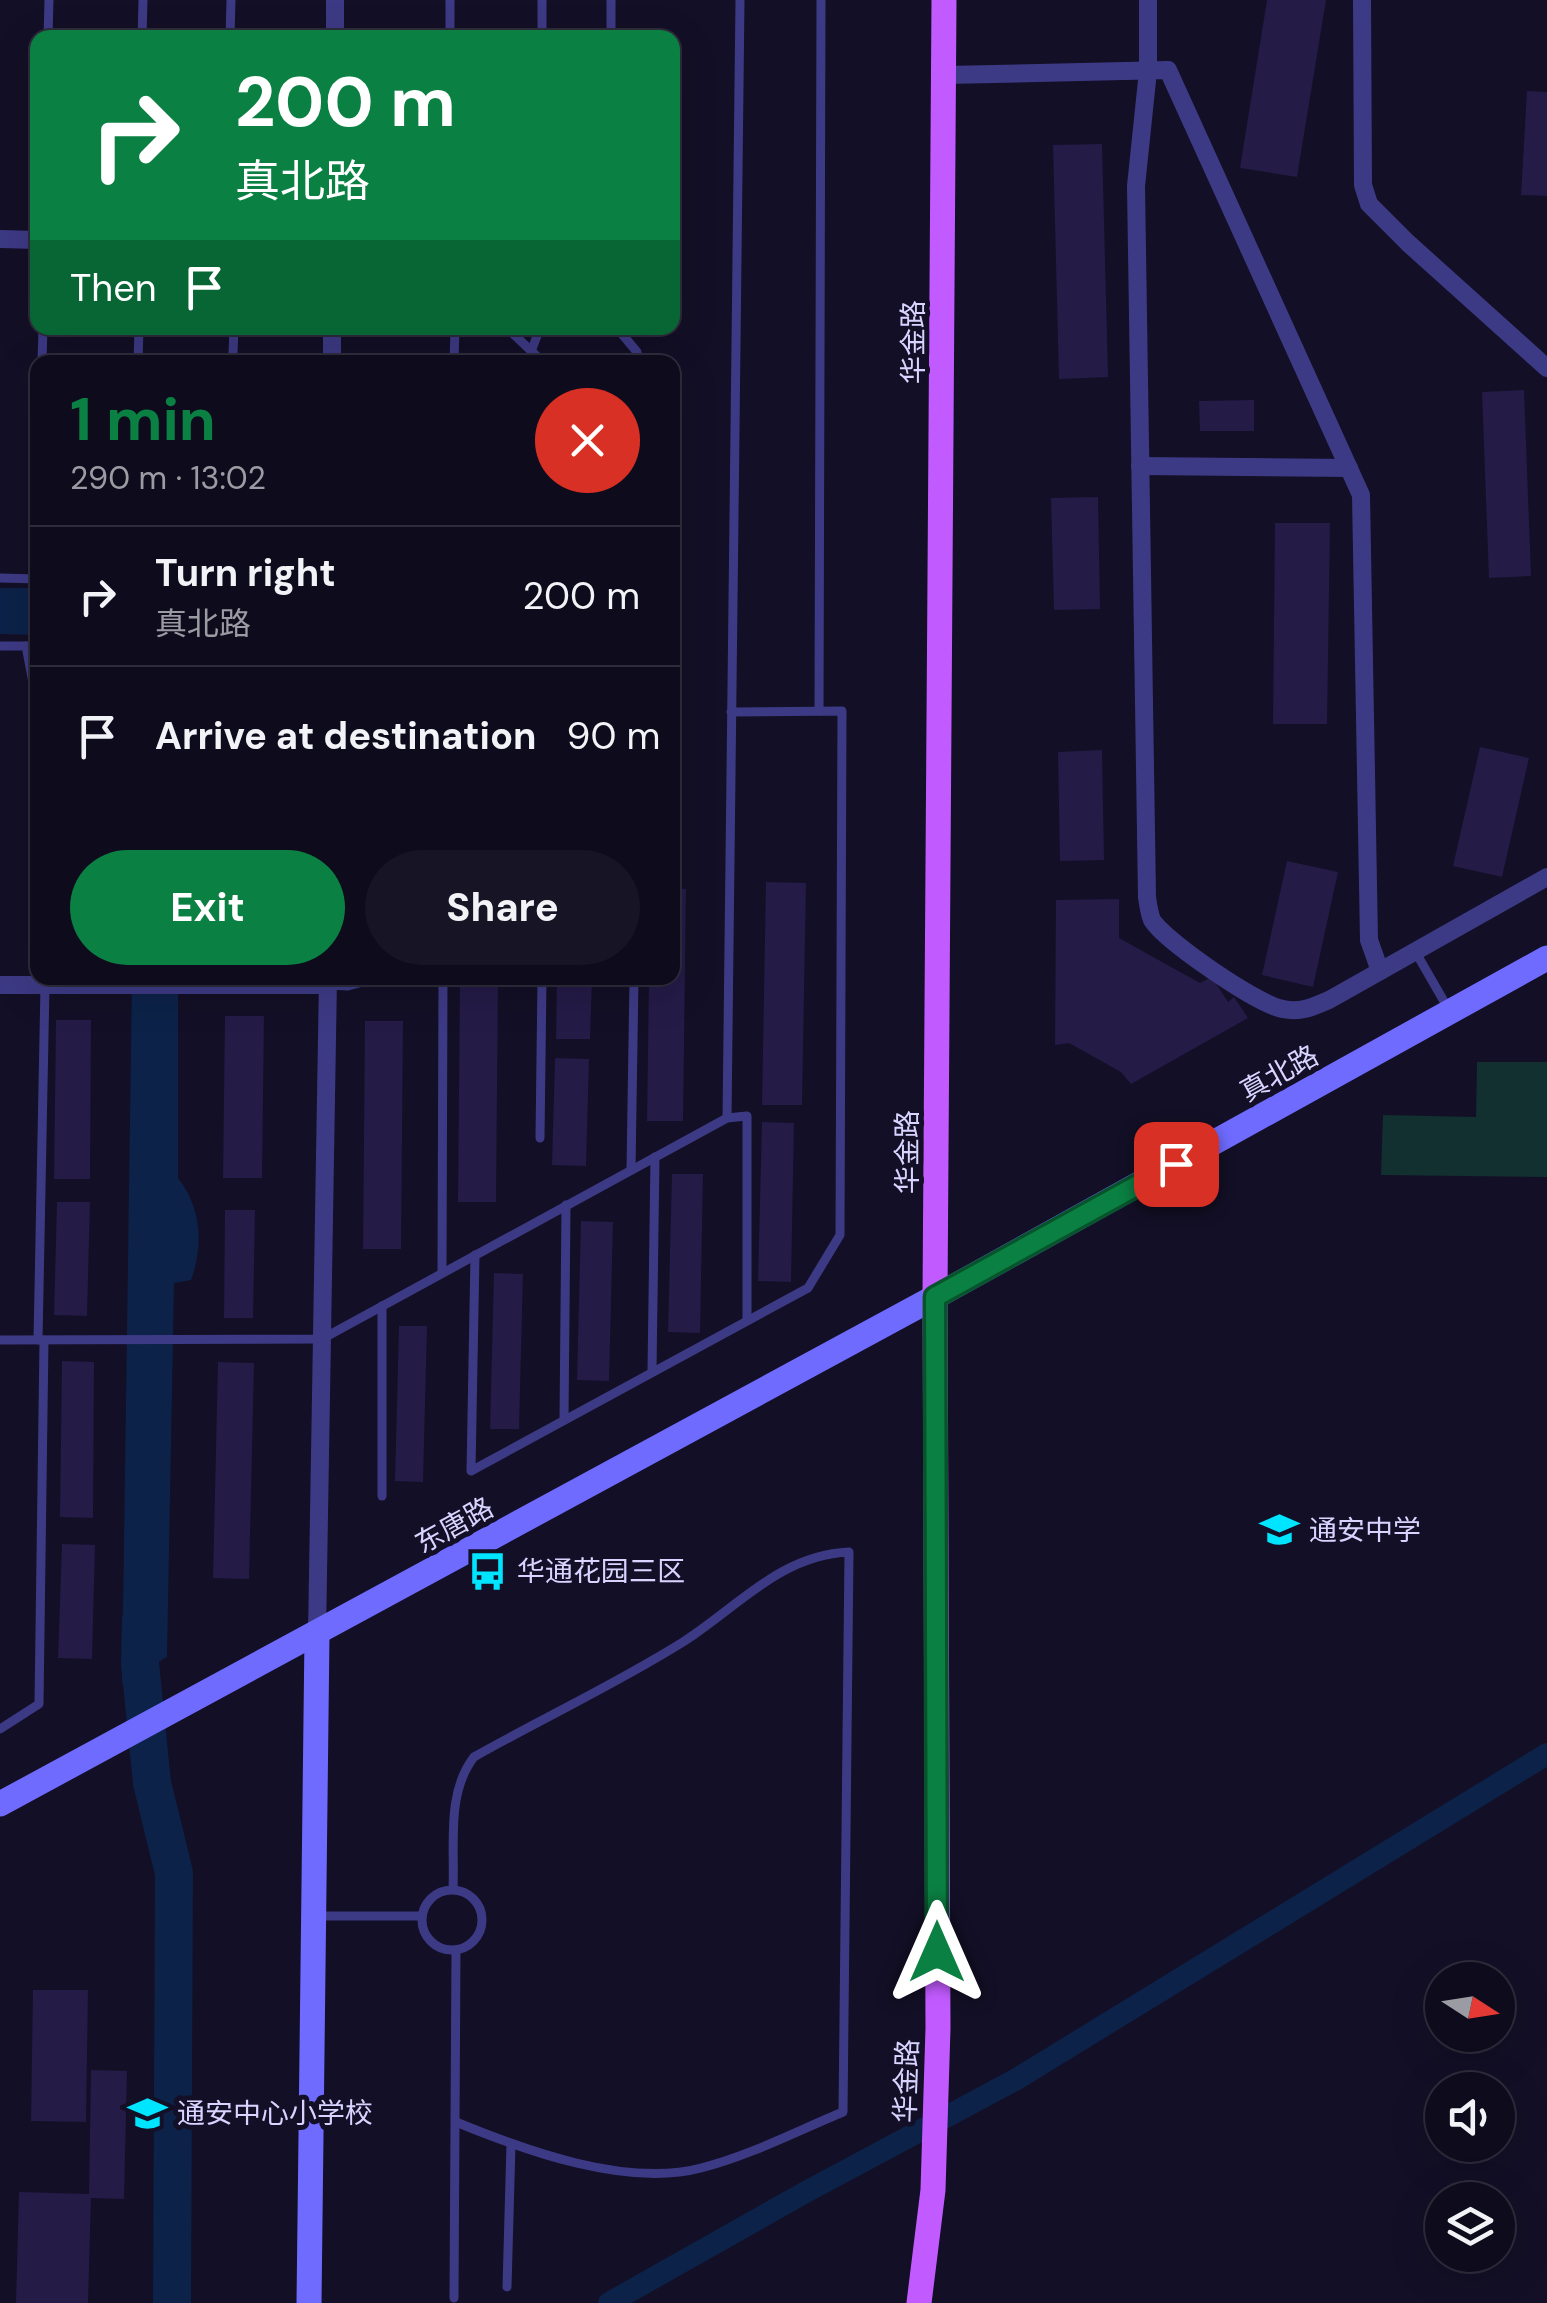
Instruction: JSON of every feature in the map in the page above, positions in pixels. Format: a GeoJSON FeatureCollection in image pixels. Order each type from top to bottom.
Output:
{"type":"FeatureCollection","features":[{"type":"Feature","properties":{"kind":"main road","name":"华金路"},"geometry":{"type":"LineString","coordinates":[[919,2303],[933,2176],[936,2071],[935,1297],[944,0]]}},
{"type":"Feature","properties":{"kind":"street"},"geometry":{"type":"LineString","coordinates":[[335,0],[335,30]]}},
{"type":"Feature","properties":{"kind":"street"},"geometry":{"type":"LineString","coordinates":[[1148,0],[1148,71],[1136,186],[1146,877],[1152,919],[1166,935],[1256,1000],[1282,1009],[1304,1010],[1547,878]]}},
{"type":"Feature","properties":{"kind":"street"},"geometry":{"type":"LineString","coordinates":[[1362,0],[1363,185],[1369,204],[1547,368]]}},
{"type":"Feature","properties":{"kind":"street"},"geometry":{"type":"LineString","coordinates":[[946,74],[1168,70],[1361,495],[1369,940],[1380,971]]}},
{"type":"Feature","properties":{"kind":"street"},"geometry":{"type":"LineString","coordinates":[[0,239],[30,240]]}},
{"type":"Feature","properties":{"kind":"street"},"geometry":{"type":"LineString","coordinates":[[1140,466],[1348,468]]}},
{"type":"Feature","properties":{"kind":"street","name":"真北路"},"geometry":{"type":"LineString","coordinates":[[935,1297],[1547,958]]}},
{"type":"Feature","properties":{"kind":"street"},"geometry":{"type":"LineString","coordinates":[[0,984],[30,982]]}},
{"type":"Feature","properties":{"kind":"street"},"geometry":{"type":"LineString","coordinates":[[102,985],[203,985]]}},
{"type":"Feature","properties":{"kind":"street"},"geometry":{"type":"LineString","coordinates":[[309,2303],[328,985]]}},
{"type":"Feature","properties":{"kind":"street","name":"东唐路"},"geometry":{"type":"LineString","coordinates":[[0,1804],[935,1297]]}},
{"type":"Feature","properties":{"kind":"lane"},"geometry":{"type":"LineString","coordinates":[[48,30],[49,0]]}},
{"type":"Feature","properties":{"kind":"lane"},"geometry":{"type":"LineString","coordinates":[[142,30],[143,0]]}},
{"type":"Feature","properties":{"kind":"lane"},"geometry":{"type":"LineString","coordinates":[[230,30],[231,0]]}},
{"type":"Feature","properties":{"kind":"lane"},"geometry":{"type":"LineString","coordinates":[[450,0],[450,30]]}},
{"type":"Feature","properties":{"kind":"lane"},"geometry":{"type":"LineString","coordinates":[[542,0],[542,30]]}},
{"type":"Feature","properties":{"kind":"lane"},"geometry":{"type":"LineString","coordinates":[[611,0],[611,30]]}},
{"type":"Feature","properties":{"kind":"lane"},"geometry":{"type":"LineString","coordinates":[[727,1118],[740,0]]}},
{"type":"Feature","properties":{"kind":"lane"},"geometry":{"type":"LineString","coordinates":[[819,711],[822,0]]}},
{"type":"Feature","properties":{"kind":"lane"},"geometry":{"type":"LineString","coordinates":[[233,353],[234,335]]}},
{"type":"Feature","properties":{"kind":"lane"},"geometry":{"type":"LineString","coordinates":[[515,335],[537,355]]}},
{"type":"Feature","properties":{"kind":"lane"},"geometry":{"type":"LineString","coordinates":[[532,349],[537,335]]}},
{"type":"Feature","properties":{"kind":"lane"},"geometry":{"type":"LineString","coordinates":[[622,335],[636,355]]}},
{"type":"Feature","properties":{"kind":"lane"},"geometry":{"type":"LineString","coordinates":[[0,578],[30,579]]}},
{"type":"Feature","properties":{"kind":"lane"},"geometry":{"type":"LineString","coordinates":[[0,646],[30,646]]}},
{"type":"Feature","properties":{"kind":"lane"},"geometry":{"type":"LineString","coordinates":[[475,1255],[471,1470],[808,1288],[840,1235],[842,711],[732,712]]}},
{"type":"Feature","properties":{"kind":"lane"},"geometry":{"type":"LineString","coordinates":[[1415,952],[1450,1012]]}},
{"type":"Feature","properties":{"kind":"lane"},"geometry":{"type":"LineString","coordinates":[[0,1728],[39,1704],[45,985]]}},
{"type":"Feature","properties":{"kind":"lane"},"geometry":{"type":"LineString","coordinates":[[442,1273],[443,985]]}},
{"type":"Feature","properties":{"kind":"lane"},"geometry":{"type":"LineString","coordinates":[[540,1138],[542,985]]}},
{"type":"Feature","properties":{"kind":"lane"},"geometry":{"type":"LineString","coordinates":[[631,1170],[634,985]]}},
{"type":"Feature","properties":{"kind":"lane"},"geometry":{"type":"LineString","coordinates":[[0,1340],[322,1339],[727,1118],[747,1116],[747,1319]]}},
{"type":"Feature","properties":{"kind":"lane"},"geometry":{"type":"LineString","coordinates":[[652,1371],[654,1157]]}},
{"type":"Feature","properties":{"kind":"lane"},"geometry":{"type":"LineString","coordinates":[[564,1419],[566,1206]]}},
{"type":"Feature","properties":{"kind":"lane"},"geometry":{"type":"LineString","coordinates":[[382,1306],[382,1496]]}},
{"type":"Feature","properties":{"kind":"lane"},"geometry":{"type":"LineString","coordinates":[[453,1889],[456,1790],[474,1757],[684,1641],[798,1561],[823,1553],[849,1552],[843,2112],[698,2169],[657,2173],[604,2168],[511,2144],[456,2122]]}},
{"type":"Feature","properties":{"kind":"lane"},"geometry":{"type":"LineString","coordinates":[[453,1889],[473,1897],[482,1915],[479,1934],[456,1950],[445,1949],[428,1938],[422,1916],[432,1897],[453,1889]]}},
{"type":"Feature","properties":{"kind":"lane"},"geometry":{"type":"LineString","coordinates":[[313,1916],[422,1916]]}},
{"type":"Feature","properties":{"kind":"lane"},"geometry":{"type":"LineString","coordinates":[[454,2298],[456,1950]]}},
{"type":"Feature","properties":{"kind":"lane"},"geometry":{"type":"LineString","coordinates":[[507,2287],[511,2144]]}},
{"type":"Feature","properties":{"kind":"green space"},"geometry":{"type":"Polygon","coordinates":[[[1477,1062],[1547,1062],[1547,1177],[1381,1175],[1383,1115],[1476,1117],[1477,1062]]]}},
{"type":"Feature","properties":{"kind":"water"},"geometry":{"type":"Polygon","coordinates":[[[0,588],[30,588],[30,635],[0,634],[0,588]]]}},
{"type":"Feature","properties":{"kind":"water"},"geometry":{"type":"Polygon","coordinates":[[[132,985],[178,985],[178,1178],[192,1201],[199,1240],[191,1280],[174,1283],[167,1657],[122,1683],[132,985]]]}},
{"type":"Feature","properties":{"kind":"building"},"geometry":{"type":"Polygon","coordinates":[[[1267,0],[1326,0],[1297,177],[1240,168],[1267,0]]]}},
{"type":"Feature","properties":{"kind":"building"},"geometry":{"type":"Polygon","coordinates":[[[1527,91],[1547,92],[1547,196],[1521,195],[1527,91]]]}},
{"type":"Feature","properties":{"kind":"building"},"geometry":{"type":"Polygon","coordinates":[[[1102,144],[1108,377],[1059,379],[1053,145],[1102,144]]]}},
{"type":"Feature","properties":{"kind":"building"},"geometry":{"type":"Polygon","coordinates":[[[1524,390],[1531,576],[1489,578],[1482,392],[1524,390]]]}},
{"type":"Feature","properties":{"kind":"building"},"geometry":{"type":"Polygon","coordinates":[[[1254,400],[1254,431],[1200,431],[1199,401],[1254,400]]]}},
{"type":"Feature","properties":{"kind":"building"},"geometry":{"type":"Polygon","coordinates":[[[1098,497],[1100,609],[1054,610],[1051,498],[1098,497]]]}},
{"type":"Feature","properties":{"kind":"building"},"geometry":{"type":"Polygon","coordinates":[[[1275,523],[1330,523],[1327,724],[1273,724],[1275,523]]]}},
{"type":"Feature","properties":{"kind":"building"},"geometry":{"type":"Polygon","coordinates":[[[1480,747],[1529,758],[1502,877],[1453,866],[1480,747]]]}},
{"type":"Feature","properties":{"kind":"building"},"geometry":{"type":"Polygon","coordinates":[[[1102,750],[1104,860],[1060,861],[1058,752],[1102,750]]]}},
{"type":"Feature","properties":{"kind":"building"},"geometry":{"type":"Polygon","coordinates":[[[1287,861],[1338,872],[1313,987],[1262,975],[1287,861]]]}},
{"type":"Feature","properties":{"kind":"building"},"geometry":{"type":"Polygon","coordinates":[[[766,882],[806,883],[802,1105],[762,1105],[766,882]]]}},
{"type":"Feature","properties":{"kind":"building"},"geometry":{"type":"Polygon","coordinates":[[[680,889],[686,889],[683,1121],[647,1121],[649,985],[680,985],[680,889]]]}},
{"type":"Feature","properties":{"kind":"building"},"geometry":{"type":"Polygon","coordinates":[[[1119,899],[1119,938],[1200,983],[1212,977],[1228,1002],[1234,997],[1248,1018],[1131,1084],[1121,1072],[1069,1043],[1055,1045],[1056,900],[1119,899]]]}},
{"type":"Feature","properties":{"kind":"building"},"geometry":{"type":"Polygon","coordinates":[[[460,985],[498,985],[496,1202],[458,1202],[460,985]]]}},
{"type":"Feature","properties":{"kind":"building"},"geometry":{"type":"Polygon","coordinates":[[[557,985],[592,985],[590,1039],[556,1039],[557,985]]]}},
{"type":"Feature","properties":{"kind":"building"},"geometry":{"type":"Polygon","coordinates":[[[225,1016],[264,1016],[262,1178],[223,1178],[225,1016]]]}},
{"type":"Feature","properties":{"kind":"building"},"geometry":{"type":"Polygon","coordinates":[[[56,1020],[91,1020],[90,1179],[54,1179],[56,1020]]]}},
{"type":"Feature","properties":{"kind":"building"},"geometry":{"type":"Polygon","coordinates":[[[365,1021],[403,1021],[401,1249],[363,1249],[365,1021]]]}},
{"type":"Feature","properties":{"kind":"building"},"geometry":{"type":"Polygon","coordinates":[[[555,1058],[589,1059],[586,1166],[552,1165],[555,1058]]]}},
{"type":"Feature","properties":{"kind":"building"},"geometry":{"type":"Polygon","coordinates":[[[762,1122],[794,1123],[791,1282],[758,1281],[762,1122]]]}},
{"type":"Feature","properties":{"kind":"building"},"geometry":{"type":"Polygon","coordinates":[[[672,1174],[703,1174],[700,1333],[668,1332],[672,1174]]]}},
{"type":"Feature","properties":{"kind":"building"},"geometry":{"type":"Polygon","coordinates":[[[57,1202],[90,1202],[87,1316],[54,1315],[57,1202]]]}},
{"type":"Feature","properties":{"kind":"building"},"geometry":{"type":"Polygon","coordinates":[[[225,1210],[255,1210],[253,1318],[224,1318],[225,1210]]]}},
{"type":"Feature","properties":{"kind":"building"},"geometry":{"type":"Polygon","coordinates":[[[581,1221],[613,1222],[609,1381],[577,1380],[581,1221]]]}},
{"type":"Feature","properties":{"kind":"building"},"geometry":{"type":"Polygon","coordinates":[[[494,1273],[523,1274],[519,1429],[490,1429],[494,1273]]]}},
{"type":"Feature","properties":{"kind":"building"},"geometry":{"type":"Polygon","coordinates":[[[399,1326],[427,1326],[423,1482],[395,1481],[399,1326]]]}},
{"type":"Feature","properties":{"kind":"building"},"geometry":{"type":"Polygon","coordinates":[[[62,1361],[94,1362],[93,1518],[60,1517],[62,1361]]]}},
{"type":"Feature","properties":{"kind":"building"},"geometry":{"type":"Polygon","coordinates":[[[218,1362],[254,1363],[249,1579],[213,1578],[218,1362]]]}},
{"type":"Feature","properties":{"kind":"building"},"geometry":{"type":"Polygon","coordinates":[[[62,1544],[95,1545],[92,1659],[58,1658],[62,1544]]]}},
{"type":"Feature","properties":{"kind":"building"},"geometry":{"type":"Polygon","coordinates":[[[33,1990],[88,1990],[86,2122],[31,2121],[33,1990]]]}},
{"type":"Feature","properties":{"kind":"building"},"geometry":{"type":"Polygon","coordinates":[[[91,2070],[127,2071],[124,2199],[91,2198],[88,2303],[16,2303],[19,2192],[89,2194],[91,2070]]]}},
{"type":"Feature","properties":{"kind":"waterway"},"geometry":{"type":"LineString","coordinates":[[141,1620],[140,1663],[152,1783],[174,1873],[172,2303]]}},
{"type":"Feature","properties":{"kind":"waterway"},"geometry":{"type":"LineString","coordinates":[[609,2303],[1015,2080],[1547,1754]]}},
{"type":"Feature","properties":{"kind":"place","name":"通安中学"},"geometry":{"type":"Point","coordinates":[1279,1530]}},
{"type":"Feature","properties":{"kind":"place","name":"华通花园三区"},"geometry":{"type":"Point","coordinates":[487,1571]}},
{"type":"Feature","properties":{"kind":"place","name":"通安中心小学校"},"geometry":{"type":"Point","coordinates":[147,2113]}},
{"type":"Feature","properties":{"kind":"route"},"geometry":{"type":"LineString","coordinates":[[937,1952],[935,1297],[1176,1164]]}}]}
